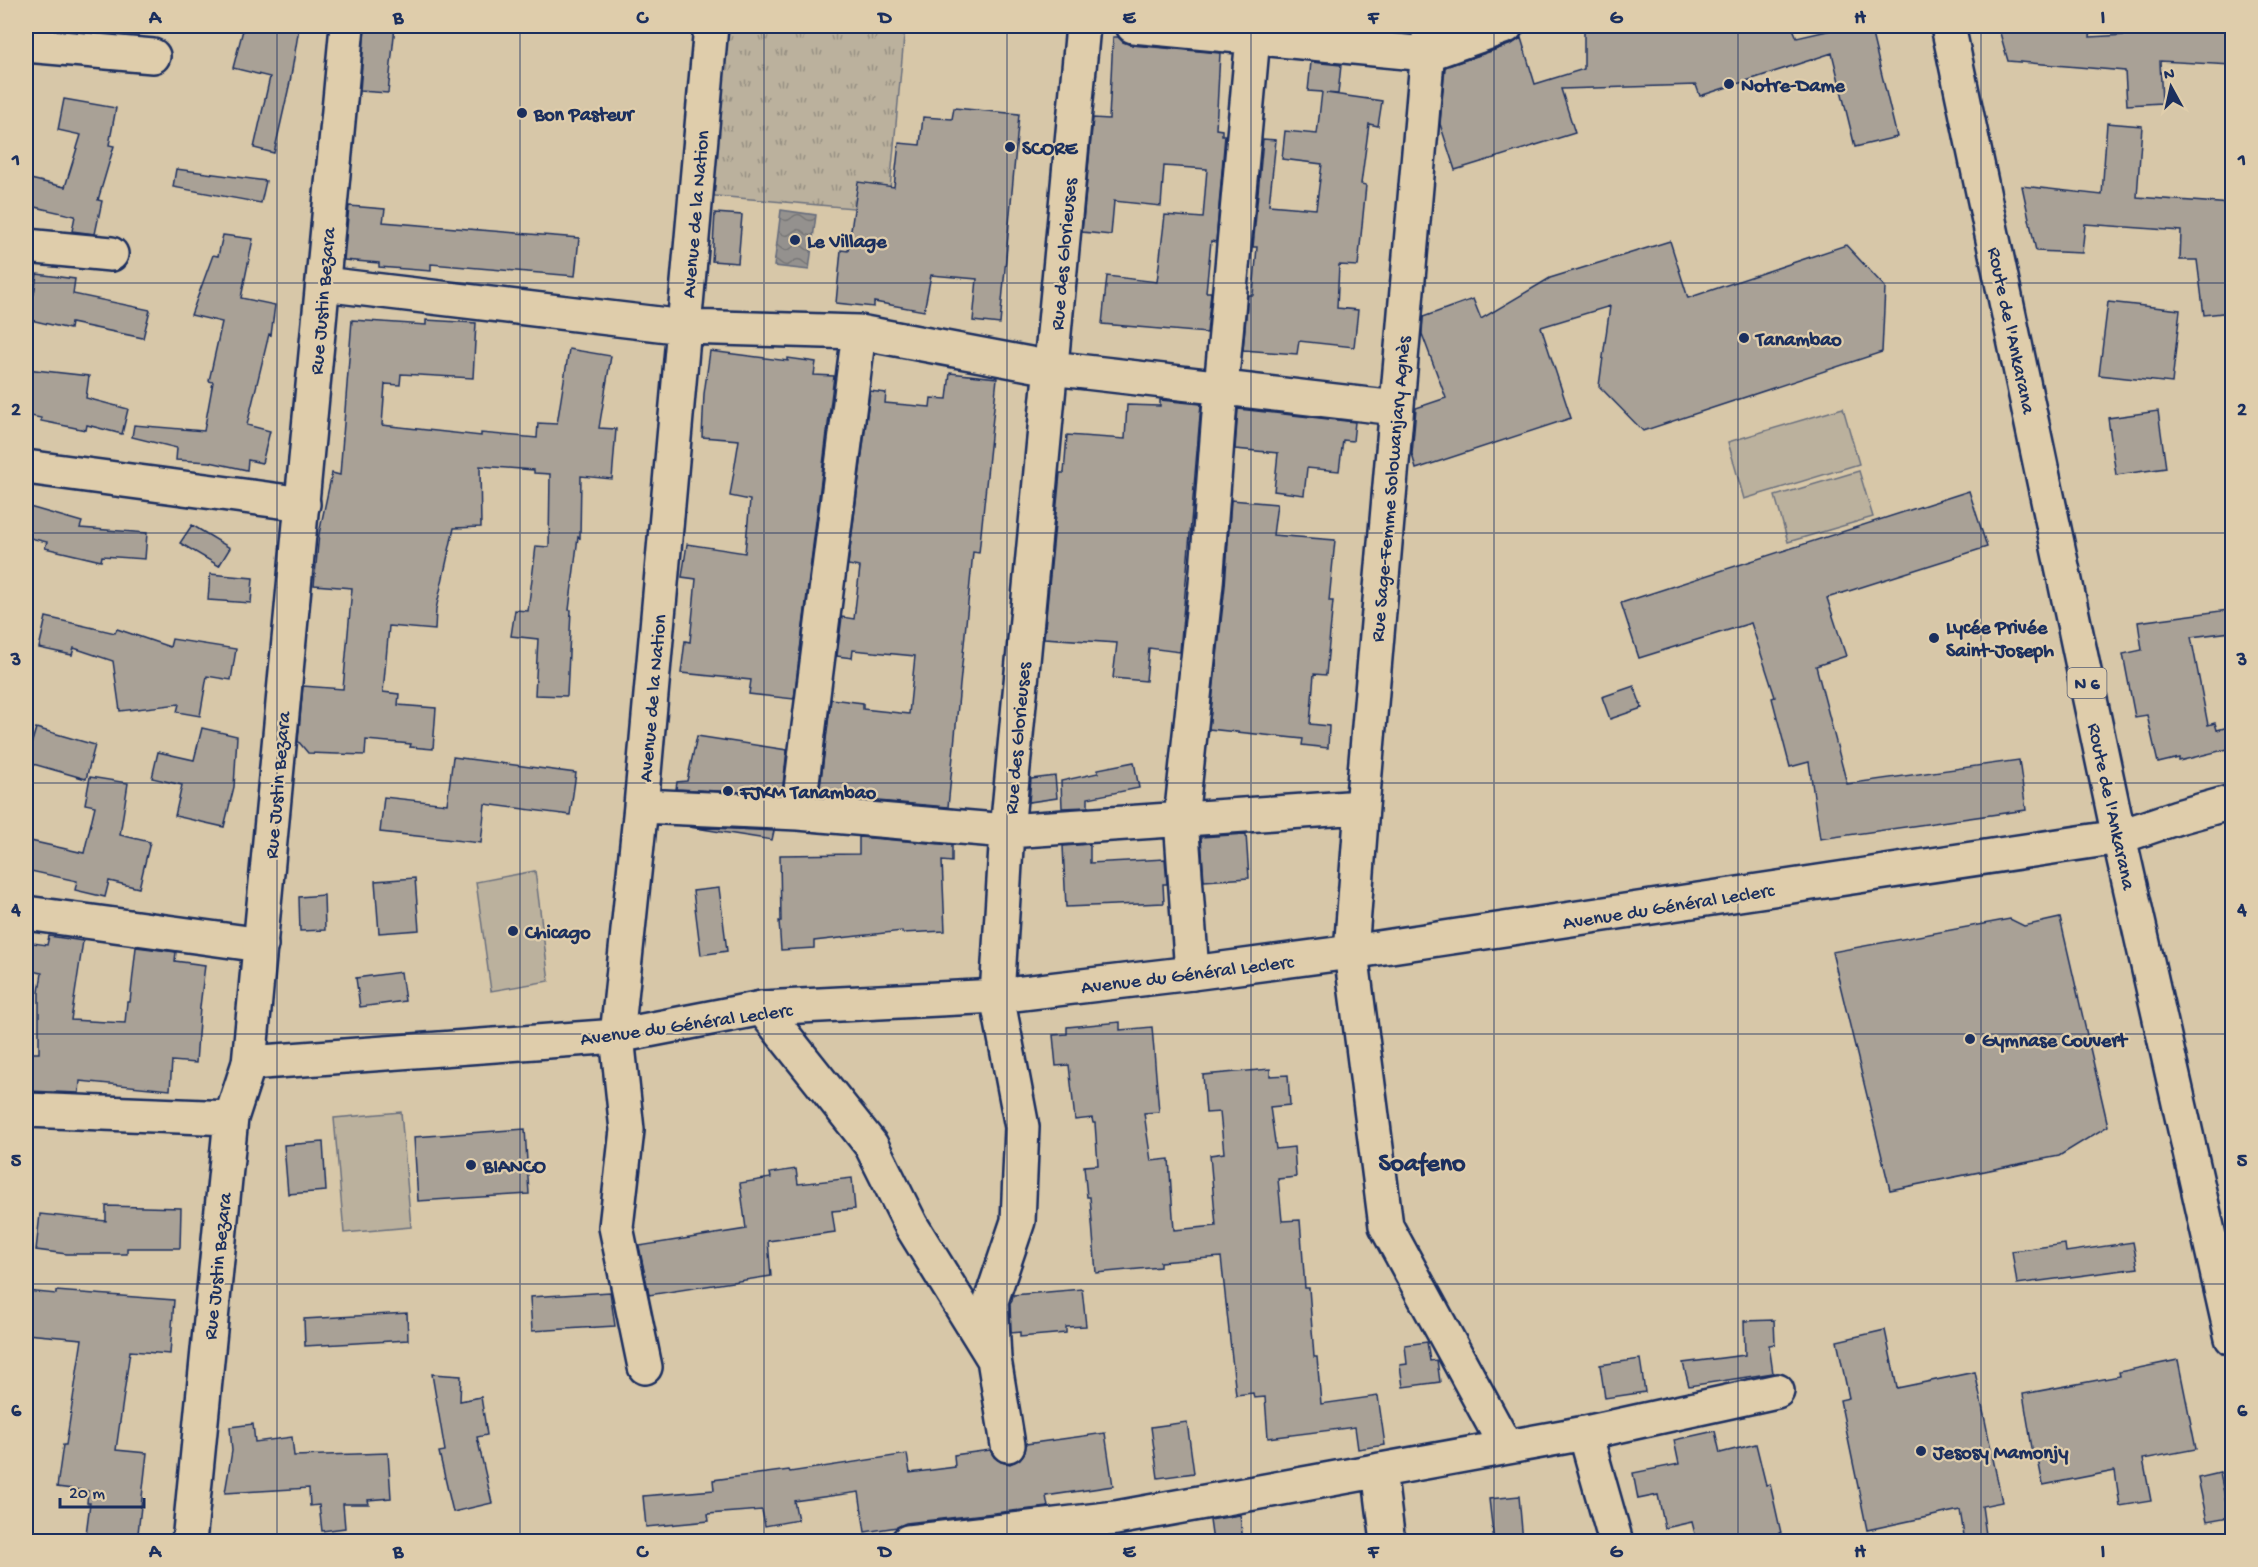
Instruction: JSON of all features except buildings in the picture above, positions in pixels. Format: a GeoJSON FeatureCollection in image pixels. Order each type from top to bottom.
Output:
{"type":"FeatureCollection","features":[{"type":"Feature","properties":{"kind":"street","name":"Rue Justin Bezara"},"geometry":{"type":"LineString","coordinates":[[189,1542],[231,1118],[249,1063],[347,26]]}},
{"type":"Feature","properties":{"kind":"street","name":"Avenue de la Nation"},"geometry":{"type":"LineString","coordinates":[[645,1367],[616,1227],[627,1130],[617,1036],[641,806],[711,26]]}},
{"type":"Feature","properties":{"kind":"street","name":"Rue des Glorieuses"},"geometry":{"type":"LineString","coordinates":[[1008,1445],[994,1359],[991,1301],[1018,1221],[1022,1126],[997,996],[1007,831],[1083,26]]}},
{"type":"Feature","properties":{"kind":"street"},"geometry":{"type":"LineString","coordinates":[[1133,26],[1428,40],[1506,26]]}},
{"type":"Feature","properties":{"kind":"street","name":"Route de l'Ankarana"},"geometry":{"type":"LineString","coordinates":[[1948,26],[2119,837],[2230,1319]]}},
{"type":"Feature","properties":{"kind":"street"},"geometry":{"type":"LineString","coordinates":[[1192,973],[1181,819],[1206,584],[1253,31]]}},
{"type":"Feature","properties":{"kind":"street","name":"Rue Sage-Femme Solowanjary Agnès"},"geometry":{"type":"LineString","coordinates":[[1428,40],[1351,952],[1386,1226],[1506,1447]]}},
{"type":"Feature","properties":{"kind":"street"},"geometry":{"type":"LineString","coordinates":[[26,45],[153,56]]}},
{"type":"Feature","properties":{"kind":"street"},"geometry":{"type":"LineString","coordinates":[[26,246],[111,254]]}},
{"type":"Feature","properties":{"kind":"street"},"geometry":{"type":"LineString","coordinates":[[323,284],[684,327],[859,332],[1051,368],[1396,408]]}},
{"type":"Feature","properties":{"kind":"street"},"geometry":{"type":"LineString","coordinates":[[798,813],[859,332]]}},
{"type":"Feature","properties":{"kind":"street"},"geometry":{"type":"LineString","coordinates":[[26,467],[303,504]]}},
{"type":"Feature","properties":{"kind":"street","name":"Avenue du Général Leclerc"},"geometry":{"type":"LineString","coordinates":[[249,1063],[617,1036],[762,1008],[997,996],[1192,973],[1351,952],[2119,837],[2232,802]]}},
{"type":"Feature","properties":{"kind":"street"},"geometry":{"type":"LineString","coordinates":[[641,806],[798,813],[1007,831],[1362,807]]}},
{"type":"Feature","properties":{"kind":"street"},"geometry":{"type":"LineString","coordinates":[[26,913],[261,945]]}},
{"type":"Feature","properties":{"kind":"street"},"geometry":{"type":"LineString","coordinates":[[762,1008],[871,1145],[911,1224],[994,1359]]}},
{"type":"Feature","properties":{"kind":"street"},"geometry":{"type":"LineString","coordinates":[[26,1110],[231,1118]]}},
{"type":"Feature","properties":{"kind":"street"},"geometry":{"type":"LineString","coordinates":[[908,1542],[1118,1530],[1379,1470],[1585,1433],[1777,1391]]}},
{"type":"Feature","properties":{"kind":"street"},"geometry":{"type":"LineString","coordinates":[[1585,1433],[1616,1542]]}},
{"type":"Feature","properties":{"kind":"street"},"geometry":{"type":"LineString","coordinates":[[1379,1470],[1388,1542]]}},
{"type":"Feature","properties":{"kind":"green space"},"geometry":{"type":"Polygon","coordinates":[[[719,26],[905,26],[888,211],[704,195],[719,26]]]}},
{"type":"Feature","properties":{"kind":"green space"},"geometry":{"type":"Polygon","coordinates":[[[1843,408],[1859,464],[1744,499],[1728,442],[1843,408]]]}},
{"type":"Feature","properties":{"kind":"green space"},"geometry":{"type":"Polygon","coordinates":[[[1859,471],[1873,517],[1788,542],[1775,496],[1859,471]]]}},
{"type":"Feature","properties":{"kind":"green space","name":"Chicago"},"geometry":{"type":"Polygon","coordinates":[[[535,871],[549,981],[491,991],[476,882],[535,871]]]}},
{"type":"Feature","properties":{"kind":"green space"},"geometry":{"type":"Polygon","coordinates":[[[401,1112],[411,1227],[344,1233],[334,1118],[401,1112]]]}},
{"type":"Feature","properties":{"kind":"water","name":"Le Village"},"geometry":{"type":"Polygon","coordinates":[[[781,210],[816,215],[809,270],[774,266],[781,210]]]}},
{"type":"Feature","properties":{"kind":"place","name":"Notre-Dame"},"geometry":{"type":"Point","coordinates":[1729,84]}},
{"type":"Feature","properties":{"kind":"place","name":"Bon Pasteur"},"geometry":{"type":"Point","coordinates":[522,113]}},
{"type":"Feature","properties":{"kind":"place","name":"SCORE"},"geometry":{"type":"Point","coordinates":[1010,147]}},
{"type":"Feature","properties":{"kind":"place","name":"Le Village"},"geometry":{"type":"Point","coordinates":[795,240]}},
{"type":"Feature","properties":{"kind":"place","name":"Tanambao"},"geometry":{"type":"Point","coordinates":[1744,338]}},
{"type":"Feature","properties":{"kind":"place","name":"Lycée Privée Saint-Joseph"},"geometry":{"type":"Point","coordinates":[1934,638]}},
{"type":"Feature","properties":{"kind":"place","name":"FJKM Tanambao"},"geometry":{"type":"Point","coordinates":[728,791]}},
{"type":"Feature","properties":{"kind":"place","name":"Chicago"},"geometry":{"type":"Point","coordinates":[513,931]}},
{"type":"Feature","properties":{"kind":"place","name":"Gymnase Couvert"},"geometry":{"type":"Point","coordinates":[1970,1039]}},
{"type":"Feature","properties":{"kind":"place","name":"BIANCO"},"geometry":{"type":"Point","coordinates":[471,1165]}},
{"type":"Feature","properties":{"kind":"place","name":"Jesosy Mamonjy"},"geometry":{"type":"Point","coordinates":[1921,1451]}},
{"type":"Feature","properties":{"kind":"district","name":"Soafeno"},"geometry":{"type":"Point","coordinates":[1422,1161]}}]}
